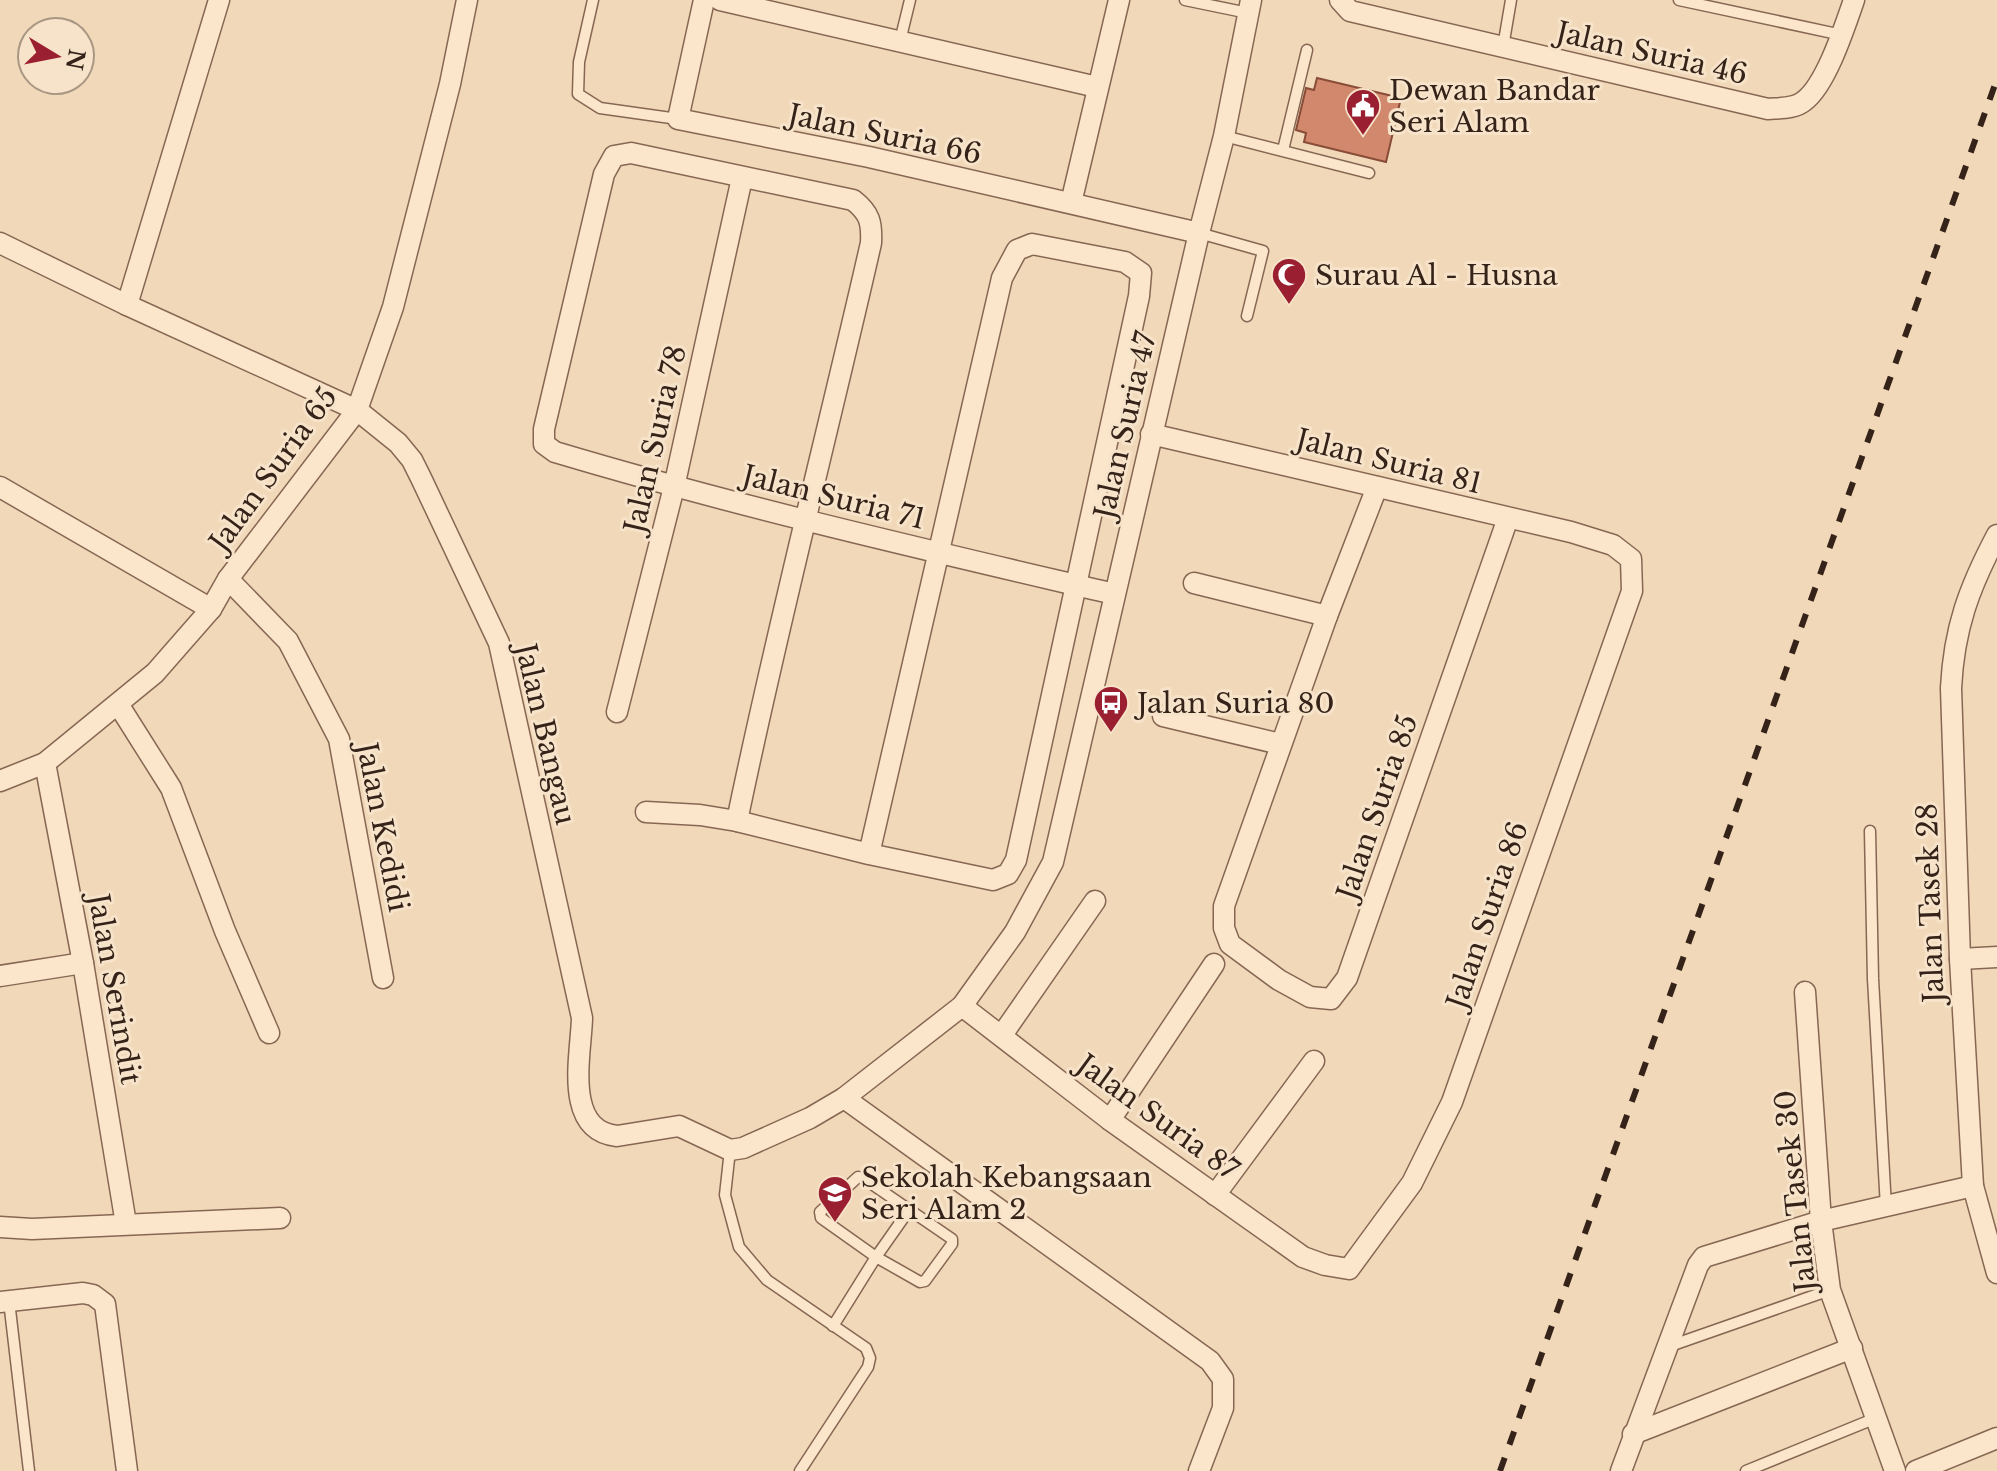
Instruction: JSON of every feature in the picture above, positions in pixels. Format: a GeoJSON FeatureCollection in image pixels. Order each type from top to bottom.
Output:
{"type":"FeatureCollection","features":[{"type":"Feature","properties":{"kind":"street"},"geometry":{"type":"LineString","coordinates":[[127,305],[219,0]]}},
{"type":"Feature","properties":{"kind":"street","name":"Jalan Suria 65"},"geometry":{"type":"LineString","coordinates":[[0,781],[45,763],[155,673],[211,609],[228,579],[357,410],[397,292],[450,84],[467,0]]}},
{"type":"Feature","properties":{"kind":"street"},"geometry":{"type":"LineString","coordinates":[[678,119],[704,0]]}},
{"type":"Feature","properties":{"kind":"street"},"geometry":{"type":"LineString","coordinates":[[720,0],[1097,87]]}},
{"type":"Feature","properties":{"kind":"street"},"geometry":{"type":"LineString","coordinates":[[1071,203],[1119,0]]}},
{"type":"Feature","properties":{"kind":"street","name":"Jalan Suria 46"},"geometry":{"type":"LineString","coordinates":[[1340,0],[1350,11],[1768,109],[1789,108],[1804,101],[1819,82],[1842,35]]}},
{"type":"Feature","properties":{"kind":"street"},"geometry":{"type":"LineString","coordinates":[[1842,35],[1854,0]]}},
{"type":"Feature","properties":{"kind":"street","name":"Jalan Suria 47"},"geometry":{"type":"LineString","coordinates":[[730,1150],[743,1148],[810,1118],[844,1098],[962,1006],[1015,932],[1053,862],[1151,434],[1224,136],[1250,6]]}},
{"type":"Feature","properties":{"kind":"street","name":"Jalan Suria 66"},"geometry":{"type":"LineString","coordinates":[[678,119],[869,157],[1199,233]]}},
{"type":"Feature","properties":{"kind":"street","name":"Jalan Suria 71"},"geometry":{"type":"LineString","coordinates":[[742,178],[631,153],[614,156],[604,174],[544,429],[544,444],[555,452],[674,487],[1114,594]]}},
{"type":"Feature","properties":{"kind":"street"},"geometry":{"type":"LineString","coordinates":[[737,821],[790,579],[871,243],[872,224],[866,209],[853,200],[742,178]]}},
{"type":"Feature","properties":{"kind":"street","name":"Jalan Suria 78"},"geometry":{"type":"LineString","coordinates":[[617,712],[674,487],[742,178]]}},
{"type":"Feature","properties":{"kind":"street"},"geometry":{"type":"LineString","coordinates":[[646,812],[737,821],[869,854],[993,880],[1008,874],[1016,860],[1139,296],[1141,273],[1125,262],[1032,244],[1017,250],[1002,278],[869,854]]}},
{"type":"Feature","properties":{"kind":"street","name":"Jalan Bangau"},"geometry":{"type":"LineString","coordinates":[[3,252],[357,410],[398,443],[412,460],[499,643],[582,1018],[577,1073],[581,1109],[607,1135],[679,1126],[730,1150]]}},
{"type":"Feature","properties":{"kind":"street","name":"Jalan Suria 81"},"geometry":{"type":"LineString","coordinates":[[1151,434],[1571,532],[1613,545]]}},
{"type":"Feature","properties":{"kind":"street"},"geometry":{"type":"LineString","coordinates":[[0,487],[211,609]]}},
{"type":"Feature","properties":{"kind":"street"},"geometry":{"type":"LineString","coordinates":[[1163,716],[1280,744],[1377,487]]}},
{"type":"Feature","properties":{"kind":"street","name":"Jalan Suria 85"},"geometry":{"type":"LineString","coordinates":[[1280,744],[1224,906],[1224,928],[1230,944],[1279,980],[1310,997],[1331,999],[1347,978],[1508,518]]}},
{"type":"Feature","properties":{"kind":"street","name":"Jalan Tasek 28"},"geometry":{"type":"LineString","coordinates":[[1997,535],[1960,617],[1953,656],[1951,731],[1973,1186],[1997,1273]]}},
{"type":"Feature","properties":{"kind":"street","name":"Jalan Suria 86"},"geometry":{"type":"LineString","coordinates":[[1325,1265],[1349,1269],[1412,1183],[1452,1102],[1632,591],[1631,559],[1613,545]]}},
{"type":"Feature","properties":{"kind":"street","name":"Jalan Kedidi"},"geometry":{"type":"LineString","coordinates":[[228,579],[288,641],[339,739],[383,978]]}},
{"type":"Feature","properties":{"kind":"street"},"geometry":{"type":"LineString","coordinates":[[1194,583],[1327,616]]}},
{"type":"Feature","properties":{"kind":"street"},"geometry":{"type":"LineString","coordinates":[[118,704],[171,788],[225,931],[269,1033]]}},
{"type":"Feature","properties":{"kind":"street","name":"Jalan Serindit"},"geometry":{"type":"LineString","coordinates":[[45,763],[83,963],[126,1224]]}},
{"type":"Feature","properties":{"kind":"street"},"geometry":{"type":"LineString","coordinates":[[1002,1035],[1095,901]]}},
{"type":"Feature","properties":{"kind":"street"},"geometry":{"type":"LineString","coordinates":[[1960,959],[1997,957]]}},
{"type":"Feature","properties":{"kind":"street"},"geometry":{"type":"LineString","coordinates":[[0,976],[83,963]]}},
{"type":"Feature","properties":{"kind":"street"},"geometry":{"type":"LineString","coordinates":[[1110,1120],[1214,964]]}},
{"type":"Feature","properties":{"kind":"street","name":"Jalan Tasek 30"},"geometry":{"type":"LineString","coordinates":[[1805,992],[1821,1221],[1830,1290],[1895,1471]]}},
{"type":"Feature","properties":{"kind":"street","name":"Jalan Suria 87"},"geometry":{"type":"LineString","coordinates":[[962,1006],[1110,1120],[1215,1195],[1303,1257],[1325,1265]]}},
{"type":"Feature","properties":{"kind":"street"},"geometry":{"type":"LineString","coordinates":[[1215,1195],[1314,1061]]}},
{"type":"Feature","properties":{"kind":"street"},"geometry":{"type":"LineString","coordinates":[[844,1098],[1210,1361],[1223,1379],[1223,1408],[1199,1471]]}},
{"type":"Feature","properties":{"kind":"street"},"geometry":{"type":"LineString","coordinates":[[1621,1471],[1698,1265],[1704,1257],[1821,1221],[1973,1186]]}},
{"type":"Feature","properties":{"kind":"street"},"geometry":{"type":"LineString","coordinates":[[0,1227],[32,1229],[280,1218]]}},
{"type":"Feature","properties":{"kind":"street"},"geometry":{"type":"LineString","coordinates":[[4,1301],[93,1295],[105,1304],[127,1471]]}},
{"type":"Feature","properties":{"kind":"street"},"geometry":{"type":"LineString","coordinates":[[1633,1434],[1852,1348]]}},
{"type":"Feature","properties":{"kind":"street"},"geometry":{"type":"LineString","coordinates":[[1916,1471],[1997,1438]]}},
{"type":"Feature","properties":{"kind":"lane"},"geometry":{"type":"LineString","coordinates":[[593,0],[579,62],[578,94],[600,108],[678,119]]}},
{"type":"Feature","properties":{"kind":"lane"},"geometry":{"type":"LineString","coordinates":[[900,41],[910,0]]}},
{"type":"Feature","properties":{"kind":"lane"},"geometry":{"type":"LineString","coordinates":[[1185,0],[1250,6]]}},
{"type":"Feature","properties":{"kind":"lane"},"geometry":{"type":"LineString","coordinates":[[1503,47],[1511,0]]}},
{"type":"Feature","properties":{"kind":"lane"},"geometry":{"type":"LineString","coordinates":[[1679,0],[1842,35]]}},
{"type":"Feature","properties":{"kind":"lane"},"geometry":{"type":"LineString","coordinates":[[1283,150],[1307,50]]}},
{"type":"Feature","properties":{"kind":"lane"},"geometry":{"type":"LineString","coordinates":[[1224,136],[1369,173]]}},
{"type":"Feature","properties":{"kind":"lane"},"geometry":{"type":"LineString","coordinates":[[1199,233],[1263,251],[1247,316]]}},
{"type":"Feature","properties":{"kind":"lane"},"geometry":{"type":"LineString","coordinates":[[1870,831],[1873,979],[1886,1207]]}},
{"type":"Feature","properties":{"kind":"lane"},"geometry":{"type":"LineString","coordinates":[[730,1150],[725,1195],[739,1247],[767,1280],[866,1348],[870,1358],[868,1367],[800,1471]]}},
{"type":"Feature","properties":{"kind":"lane"},"geometry":{"type":"LineString","coordinates":[[858,1177],[952,1239],[952,1244],[925,1281],[920,1282],[876,1257],[821,1218],[820,1212],[858,1177]]}},
{"type":"Feature","properties":{"kind":"lane"},"geometry":{"type":"LineString","coordinates":[[833,1326],[909,1210]]}},
{"type":"Feature","properties":{"kind":"lane"},"geometry":{"type":"LineString","coordinates":[[1668,1347],[1830,1290]]}},
{"type":"Feature","properties":{"kind":"lane"},"geometry":{"type":"LineString","coordinates":[[4,1301],[29,1471]]}},
{"type":"Feature","properties":{"kind":"lane"},"geometry":{"type":"LineString","coordinates":[[1746,1471],[1876,1418]]}},
{"type":"Feature","properties":{"kind":"building"},"geometry":{"type":"Polygon","coordinates":[[[1317,78],[1401,98],[1386,162],[1304,142],[1306,133],[1296,130],[1306,88],[1314,90],[1317,78]]]}},
{"type":"Feature","properties":{"kind":"railway"},"geometry":{"type":"LineString","coordinates":[[1500,1471],[1997,79]]}},
{"type":"Feature","properties":{"kind":"place","name":"Dewan Bandar Seri Alam"},"geometry":{"type":"Point","coordinates":[1363,137]}},
{"type":"Feature","properties":{"kind":"place","name":"Surau Al - Husna"},"geometry":{"type":"Point","coordinates":[1289,306]}},
{"type":"Feature","properties":{"kind":"place","name":"Jalan Suria 80"},"geometry":{"type":"Point","coordinates":[1111,734]}},
{"type":"Feature","properties":{"kind":"place","name":"Sekolah Kebangsaan Seri Alam 2"},"geometry":{"type":"Point","coordinates":[835,1224]}}]}
